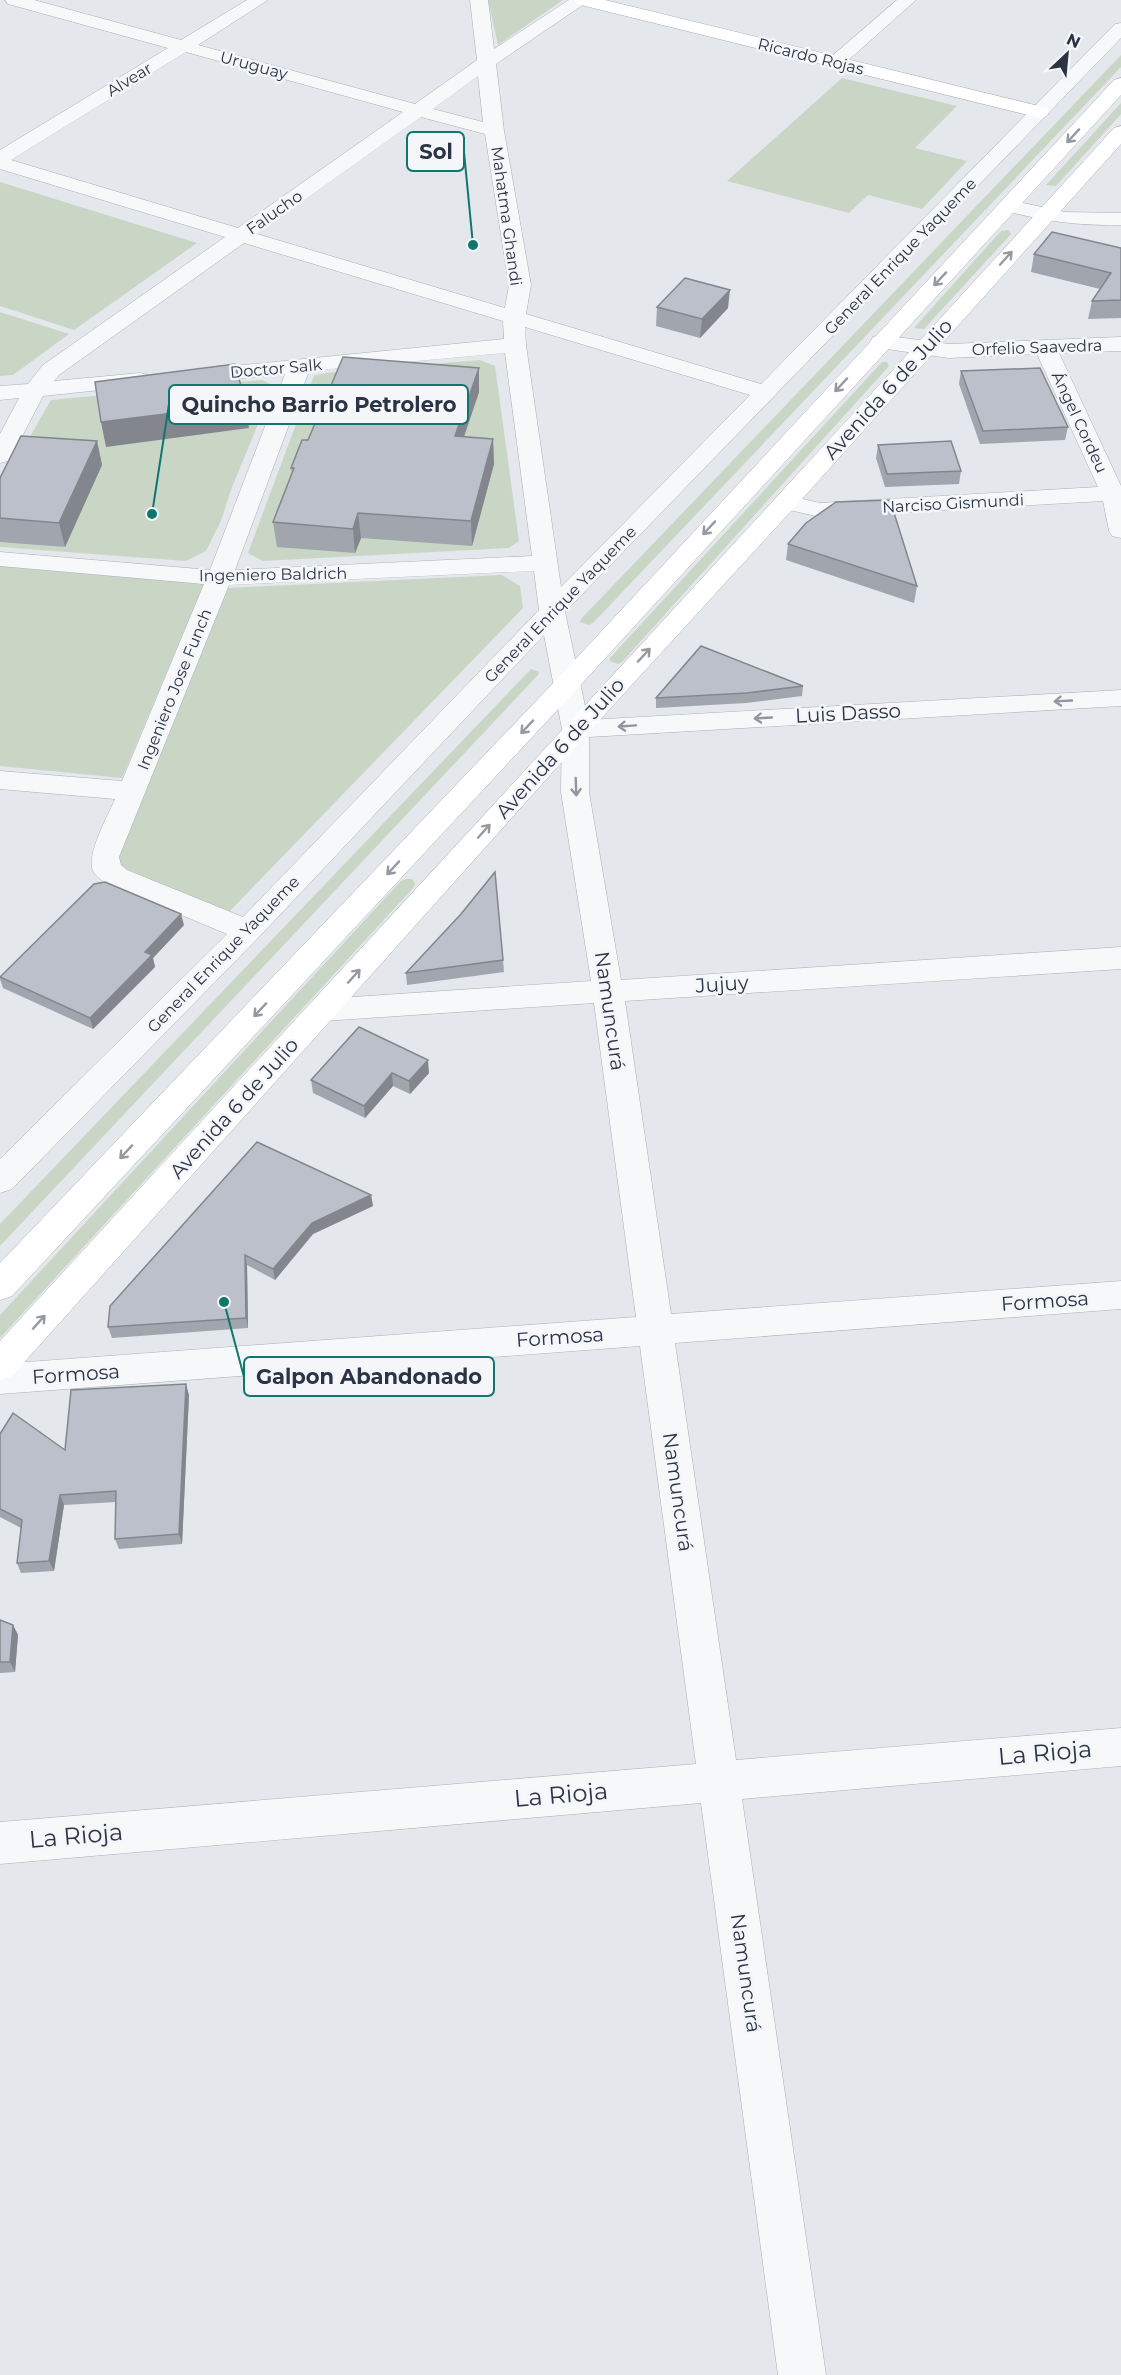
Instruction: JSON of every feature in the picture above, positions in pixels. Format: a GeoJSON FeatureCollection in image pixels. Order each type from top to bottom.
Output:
{"type":"FeatureCollection","features":[{"type":"Feature","properties":{"kind":"main road","name":"Ricardo Rojas"},"geometry":{"type":"LineString","coordinates":[[582,0],[1041,111]]}},
{"type":"Feature","properties":{"kind":"main road","name":"Ricardo Rojas"},"geometry":{"type":"LineString","coordinates":[[593,0],[1041,111]]}},
{"type":"Feature","properties":{"kind":"main road","name":"Avenida 6 de Julio"},"geometry":{"type":"LineString","coordinates":[[0,1286],[567,684],[881,342],[1118,91]]}},
{"type":"Feature","properties":{"kind":"main road","name":"Avenida 6 de Julio"},"geometry":{"type":"LineString","coordinates":[[0,1365],[1121,132]]}},
{"type":"Feature","properties":{"kind":"street","name":"Uruguay"},"geometry":{"type":"LineString","coordinates":[[14,0],[494,131]]}},
{"type":"Feature","properties":{"kind":"street","name":"Alvear"},"geometry":{"type":"LineString","coordinates":[[0,160],[259,0]]}},
{"type":"Feature","properties":{"kind":"street","name":"Mahatma Ghandi"},"geometry":{"type":"LineString","coordinates":[[479,0],[488,61],[494,131],[520,285],[514,318],[515,345],[552,611]]}},
{"type":"Feature","properties":{"kind":"street","name":"Falucho"},"geometry":{"type":"LineString","coordinates":[[0,456],[35,390],[51,370],[488,61],[582,0]]}},
{"type":"Feature","properties":{"kind":"street"},"geometry":{"type":"LineString","coordinates":[[838,60],[907,0]]}},
{"type":"Feature","properties":{"kind":"street","name":"General Enrique Yaqueme"},"geometry":{"type":"LineString","coordinates":[[7,1161],[248,930],[552,611],[1121,28]]}},
{"type":"Feature","properties":{"kind":"street"},"geometry":{"type":"LineString","coordinates":[[0,160],[241,236],[767,393]]}},
{"type":"Feature","properties":{"kind":"street"},"geometry":{"type":"LineString","coordinates":[[1009,206],[1044,216],[1077,220],[1121,219]]}},
{"type":"Feature","properties":{"kind":"street","name":"Orfelio Saavedra"},"geometry":{"type":"LineString","coordinates":[[881,342],[949,351],[1121,344]]}},
{"type":"Feature","properties":{"kind":"street","name":"Doctor Salk"},"geometry":{"type":"LineString","coordinates":[[0,393],[515,345]]}},
{"type":"Feature","properties":{"kind":"street","name":"Ángel Cordeu"},"geometry":{"type":"LineString","coordinates":[[1046,348],[1117,494],[1121,531]]}},
{"type":"Feature","properties":{"kind":"street","name":"Ingeniero Jose Funch"},"geometry":{"type":"LineString","coordinates":[[248,930],[117,877],[107,869],[105,857],[219,578],[300,365]]}},
{"type":"Feature","properties":{"kind":"street","name":"Narciso Gismundi"},"geometry":{"type":"LineString","coordinates":[[786,502],[820,510],[1117,494]]}},
{"type":"Feature","properties":{"kind":"street","name":"Ingeniero Baldrich"},"geometry":{"type":"LineString","coordinates":[[0,559],[219,578],[547,563]]}},
{"type":"Feature","properties":{"kind":"street","name":"Namuncurá"},"geometry":{"type":"LineString","coordinates":[[552,611],[576,729],[575,792],[608,992],[802,2375]]}},
{"type":"Feature","properties":{"kind":"street","name":"Luis Dasso"},"geometry":{"type":"LineString","coordinates":[[576,729],[1121,698]]}},
{"type":"Feature","properties":{"kind":"street"},"geometry":{"type":"LineString","coordinates":[[0,780],[132,791]]}},
{"type":"Feature","properties":{"kind":"street","name":"Jujuy"},"geometry":{"type":"LineString","coordinates":[[323,1010],[1121,958]]}},
{"type":"Feature","properties":{"kind":"street","name":"Formosa"},"geometry":{"type":"LineString","coordinates":[[0,1379],[1121,1295]]}},
{"type":"Feature","properties":{"kind":"street","name":"La Rioja"},"geometry":{"type":"LineString","coordinates":[[0,1843],[1121,1747]]}},
{"type":"Feature","properties":{"kind":"green space"},"geometry":{"type":"Polygon","coordinates":[[[488,0],[563,0],[498,45],[488,0]]]}},
{"type":"Feature","properties":{"kind":"green space"},"geometry":{"type":"Polygon","coordinates":[[[1121,55],[1121,67],[593,623],[589,625],[580,622],[581,619],[1121,55]]]}},
{"type":"Feature","properties":{"kind":"green space"},"geometry":{"type":"Polygon","coordinates":[[[842,78],[957,106],[915,148],[967,161],[922,209],[868,195],[849,213],[727,181],[842,78]]]}},
{"type":"Feature","properties":{"kind":"green space"},"geometry":{"type":"Polygon","coordinates":[[[1121,103],[1121,114],[1056,186],[1046,185],[1121,103]]]}},
{"type":"Feature","properties":{"kind":"green space"},"geometry":{"type":"Polygon","coordinates":[[[0,182],[197,243],[74,330],[0,306],[0,182]]]}},
{"type":"Feature","properties":{"kind":"green space"},"geometry":{"type":"Polygon","coordinates":[[[1008,230],[1011,234],[924,329],[914,328],[1001,231],[1008,230]]]}},
{"type":"Feature","properties":{"kind":"green space"},"geometry":{"type":"Polygon","coordinates":[[[0,312],[69,334],[13,375],[0,376],[0,312]]]}},
{"type":"Feature","properties":{"kind":"green space"},"geometry":{"type":"Polygon","coordinates":[[[480,360],[495,366],[519,541],[509,548],[263,561],[248,553],[314,376],[326,373],[480,360]]]}},
{"type":"Feature","properties":{"kind":"green space"},"geometry":{"type":"Polygon","coordinates":[[[882,362],[887,362],[889,366],[622,662],[618,664],[610,661],[610,658],[882,362]]]}},
{"type":"Feature","properties":{"kind":"green space"},"geometry":{"type":"Polygon","coordinates":[[[262,380],[274,386],[232,487],[221,521],[206,551],[186,561],[0,547],[0,489],[51,400],[262,380]]]}},
{"type":"Feature","properties":{"kind":"green space"},"geometry":{"type":"Polygon","coordinates":[[[0,566],[204,584],[122,778],[0,766],[0,566]]]}},
{"type":"Feature","properties":{"kind":"green space"},"geometry":{"type":"Polygon","coordinates":[[[502,575],[520,586],[523,608],[228,913],[115,864],[226,588],[502,575]]]}},
{"type":"Feature","properties":{"kind":"green space"},"geometry":{"type":"Polygon","coordinates":[[[531,669],[539,672],[538,675],[0,1246],[0,1224],[531,669]]]}},
{"type":"Feature","properties":{"kind":"green space"},"geometry":{"type":"Polygon","coordinates":[[[412,879],[415,883],[414,887],[0,1338],[0,1315],[401,881],[412,879]]]}},
{"type":"Feature","properties":{"kind":"building"},"geometry":{"type":"Polygon","coordinates":[[[1052,232],[1121,248],[1121,300],[1092,301],[1111,273],[1034,254],[1052,232]]]}},
{"type":"Feature","properties":{"kind":"building"},"geometry":{"type":"Polygon","coordinates":[[[685,278],[730,290],[702,319],[657,307],[685,278]]]}},
{"type":"Feature","properties":{"kind":"building"},"geometry":{"type":"Polygon","coordinates":[[[343,357],[479,368],[455,436],[493,439],[471,521],[358,513],[353,529],[273,522],[302,440],[308,440],[343,357]]]}},
{"type":"Feature","properties":{"kind":"building"},"geometry":{"type":"Polygon","coordinates":[[[235,364],[246,404],[101,422],[95,382],[235,364]]]}},
{"type":"Feature","properties":{"kind":"building"},"geometry":{"type":"Polygon","coordinates":[[[1040,368],[1068,427],[983,431],[961,371],[1040,368]]]}},
{"type":"Feature","properties":{"kind":"building"},"geometry":{"type":"Polygon","coordinates":[[[21,436],[97,441],[59,523],[0,518],[0,478],[21,436]]]}},
{"type":"Feature","properties":{"kind":"building"},"geometry":{"type":"Polygon","coordinates":[[[951,441],[961,471],[887,474],[878,445],[951,441]]]}},
{"type":"Feature","properties":{"kind":"building"},"geometry":{"type":"Polygon","coordinates":[[[890,500],[917,586],[788,544],[806,523],[836,502],[890,500]]]}},
{"type":"Feature","properties":{"kind":"building"},"geometry":{"type":"Polygon","coordinates":[[[701,646],[803,686],[747,693],[656,698],[701,646]]]}},
{"type":"Feature","properties":{"kind":"building"},"geometry":{"type":"Polygon","coordinates":[[[495,872],[503,960],[406,973],[461,914],[495,872]]]}},
{"type":"Feature","properties":{"kind":"building"},"geometry":{"type":"Polygon","coordinates":[[[105,882],[181,914],[145,952],[152,955],[90,1018],[0,977],[94,884],[105,882]]]}},
{"type":"Feature","properties":{"kind":"building"},"geometry":{"type":"Polygon","coordinates":[[[359,1027],[428,1060],[409,1081],[392,1073],[364,1106],[311,1080],[359,1027]]]}},
{"type":"Feature","properties":{"kind":"building"},"geometry":{"type":"Polygon","coordinates":[[[257,1142],[371,1195],[312,1223],[273,1269],[245,1255],[246,1318],[108,1327],[110,1306],[257,1142]]]}},
{"type":"Feature","properties":{"kind":"building"},"geometry":{"type":"Polygon","coordinates":[[[186,1384],[179,1534],[115,1539],[116,1491],[60,1495],[49,1561],[17,1563],[22,1520],[0,1509],[0,1434],[13,1413],[65,1450],[71,1390],[186,1384]]]}},
{"type":"Feature","properties":{"kind":"building"},"geometry":{"type":"Polygon","coordinates":[[[0,1620],[13,1625],[10,1662],[0,1662],[0,1620]]]}},
{"type":"Feature","properties":{"kind":"place","name":"Sol"},"geometry":{"type":"Point","coordinates":[473,245]}},
{"type":"Feature","properties":{"kind":"place","name":"Quincho Barrio Petrolero"},"geometry":{"type":"Point","coordinates":[152,514]}},
{"type":"Feature","properties":{"kind":"place","name":"Galpon Abandonado"},"geometry":{"type":"Point","coordinates":[224,1302]}}]}
